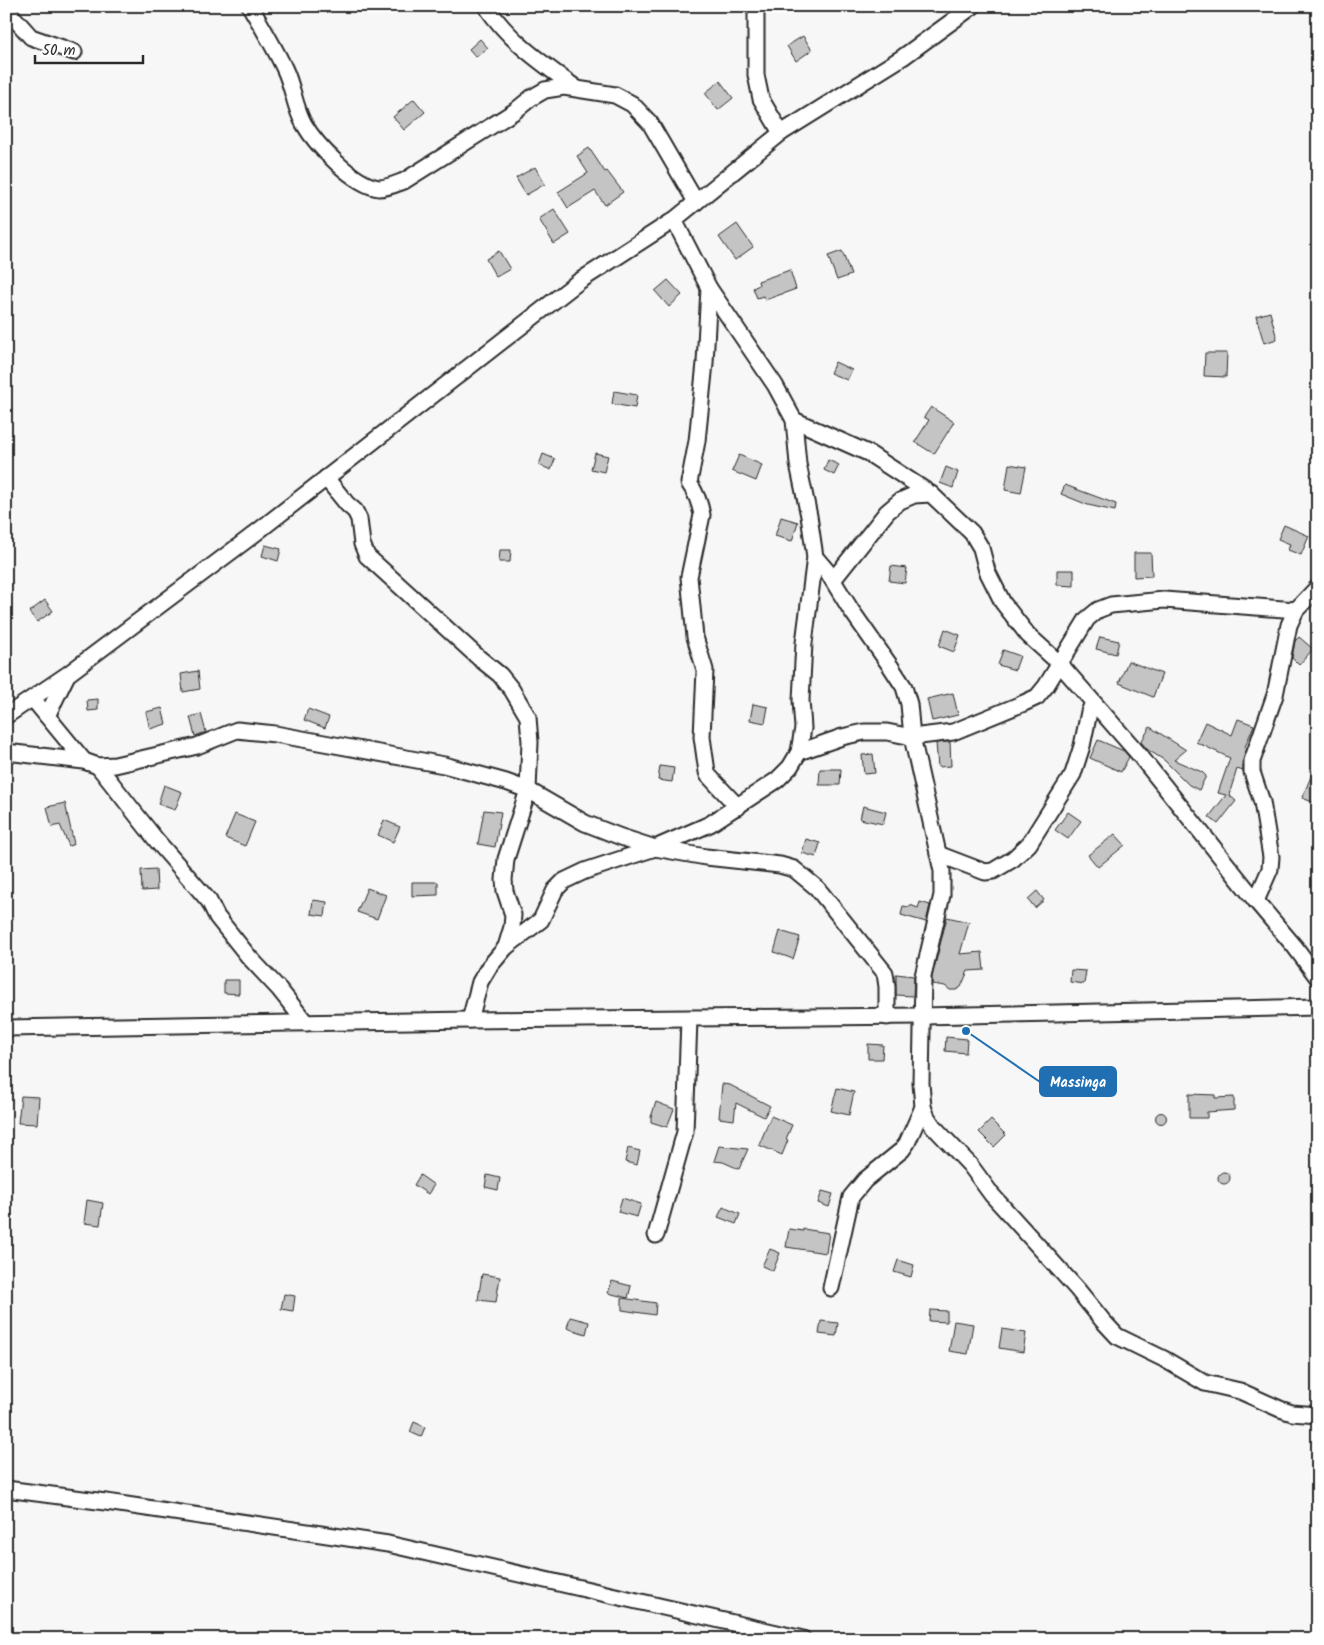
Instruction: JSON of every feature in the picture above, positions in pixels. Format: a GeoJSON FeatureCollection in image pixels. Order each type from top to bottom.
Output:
{"type":"FeatureCollection","features":[{"type":"Feature","properties":{"kind":"street"},"geometry":{"type":"LineString","coordinates":[[250,6],[286,72],[303,123],[328,155],[361,181],[378,188],[392,186],[404,181],[545,90],[564,87],[615,95],[632,104],[650,123],[696,202]]}},
{"type":"Feature","properties":{"kind":"street"},"geometry":{"type":"LineString","coordinates":[[486,6],[496,22],[510,38],[577,89]]}},
{"type":"Feature","properties":{"kind":"street"},"geometry":{"type":"LineString","coordinates":[[756,6],[756,75],[761,99],[781,133]]}},
{"type":"Feature","properties":{"kind":"street"},"geometry":{"type":"LineString","coordinates":[[6,716],[68,674],[240,545],[578,282],[674,220],[781,133],[903,56],[974,6]]}},
{"type":"Feature","properties":{"kind":"street"},"geometry":{"type":"LineString","coordinates":[[6,9],[31,37],[74,52]]}},
{"type":"Feature","properties":{"kind":"street"},"geometry":{"type":"LineString","coordinates":[[470,1020],[480,982],[489,967],[506,947],[541,920],[555,890],[564,881],[584,870],[655,848],[710,824],[777,780],[790,767],[799,752],[803,728],[801,700],[804,643],[815,557],[798,464],[794,420],[775,385],[710,288],[674,220]]}},
{"type":"Feature","properties":{"kind":"street"},"geometry":{"type":"LineString","coordinates":[[710,288],[697,441],[689,478],[689,483],[700,505],[702,516],[689,578],[695,636],[705,670],[702,737],[707,772],[738,807]]}},
{"type":"Feature","properties":{"kind":"street"},"geometry":{"type":"LineString","coordinates":[[794,420],[868,453],[931,494],[972,533],[981,548],[987,570],[1003,604],[1028,635],[1059,663],[1137,752],[1318,978]]}},
{"type":"Feature","properties":{"kind":"street"},"geometry":{"type":"LineString","coordinates":[[326,478],[355,511],[359,519],[362,544],[367,556],[500,675],[512,690],[528,717],[530,742],[528,790],[506,859],[505,891],[512,915],[512,927],[506,947]]}},
{"type":"Feature","properties":{"kind":"street"},"geometry":{"type":"LineString","coordinates":[[833,580],[887,512],[900,501],[914,495],[931,494]]}},
{"type":"Feature","properties":{"kind":"street"},"geometry":{"type":"LineString","coordinates":[[815,557],[833,580],[891,667],[904,688],[909,704],[912,737],[942,871],[942,895],[923,976],[921,1083],[923,1106],[933,1126],[970,1165],[992,1196],[1117,1336],[1164,1359],[1205,1383],[1221,1385],[1240,1391],[1286,1411],[1318,1415]]}},
{"type":"Feature","properties":{"kind":"street"},"geometry":{"type":"LineString","coordinates":[[1256,902],[1270,869],[1271,857],[1262,802],[1252,772],[1252,761],[1275,695],[1289,625],[1296,610],[1318,587]]}},
{"type":"Feature","properties":{"kind":"street"},"geometry":{"type":"LineString","coordinates":[[799,752],[842,737],[864,732],[887,732],[912,737],[953,732],[1037,697],[1046,686],[1087,619],[1098,610],[1111,605],[1164,600],[1296,610]]}},
{"type":"Feature","properties":{"kind":"street"},"geometry":{"type":"LineString","coordinates":[[47,716],[68,674]]}},
{"type":"Feature","properties":{"kind":"street"},"geometry":{"type":"LineString","coordinates":[[33,699],[209,901],[217,917],[306,1023]]}},
{"type":"Feature","properties":{"kind":"street"},"geometry":{"type":"LineString","coordinates":[[938,854],[984,872],[993,871],[1013,859],[1029,844],[1043,825],[1073,774],[1093,703]]}},
{"type":"Feature","properties":{"kind":"street"},"geometry":{"type":"LineString","coordinates":[[6,752],[91,764],[115,765],[197,746],[237,730],[275,734],[444,765],[506,782],[528,790],[585,823],[655,848],[706,857],[780,865],[794,869],[817,888],[885,973],[887,1017]]}},
{"type":"Feature","properties":{"kind":"street"},"geometry":{"type":"LineString","coordinates":[[6,1028],[470,1020],[887,1017],[1318,1007]]}},
{"type":"Feature","properties":{"kind":"street"},"geometry":{"type":"LineString","coordinates":[[656,1235],[685,1132],[689,1019]]}},
{"type":"Feature","properties":{"kind":"street"},"geometry":{"type":"LineString","coordinates":[[831,1288],[851,1197],[865,1180],[902,1150],[923,1106]]}},
{"type":"Feature","properties":{"kind":"street"},"geometry":{"type":"LineString","coordinates":[[6,1489],[113,1502],[388,1544],[804,1639]]}},
{"type":"Feature","properties":{"kind":"building"},"geometry":{"type":"Polygon","coordinates":[[[803,36],[812,50],[796,61],[787,46],[803,36]]]}},
{"type":"Feature","properties":{"kind":"building"},"geometry":{"type":"Polygon","coordinates":[[[480,39],[488,48],[476,57],[469,49],[480,39]]]}},
{"type":"Feature","properties":{"kind":"building"},"geometry":{"type":"Polygon","coordinates":[[[720,81],[733,98],[718,110],[705,93],[720,81]]]}},
{"type":"Feature","properties":{"kind":"building"},"geometry":{"type":"Polygon","coordinates":[[[414,99],[425,112],[404,130],[393,117],[414,99]]]}},
{"type":"Feature","properties":{"kind":"building"},"geometry":{"type":"Polygon","coordinates":[[[589,148],[605,172],[607,171],[623,192],[605,205],[595,191],[568,208],[558,192],[588,173],[577,156],[589,148]]]}},
{"type":"Feature","properties":{"kind":"building"},"geometry":{"type":"Polygon","coordinates":[[[535,167],[545,184],[526,195],[516,178],[535,167]]]}},
{"type":"Feature","properties":{"kind":"building"},"geometry":{"type":"Polygon","coordinates":[[[554,209],[570,234],[554,244],[539,219],[554,209]]]}},
{"type":"Feature","properties":{"kind":"building"},"geometry":{"type":"Polygon","coordinates":[[[737,224],[753,247],[735,260],[719,237],[737,224]]]}},
{"type":"Feature","properties":{"kind":"building"},"geometry":{"type":"Polygon","coordinates":[[[499,251],[510,269],[496,277],[486,259],[499,251]]]}},
{"type":"Feature","properties":{"kind":"building"},"geometry":{"type":"Polygon","coordinates":[[[842,251],[851,275],[837,280],[828,256],[842,251]]]}},
{"type":"Feature","properties":{"kind":"building"},"geometry":{"type":"Polygon","coordinates":[[[790,270],[796,289],[765,300],[763,296],[757,298],[753,288],[759,285],[758,281],[790,270]]]}},
{"type":"Feature","properties":{"kind":"building"},"geometry":{"type":"Polygon","coordinates":[[[668,280],[682,295],[669,307],[655,291],[668,280]]]}},
{"type":"Feature","properties":{"kind":"building"},"geometry":{"type":"Polygon","coordinates":[[[1270,312],[1277,339],[1264,343],[1256,316],[1270,312]]]}},
{"type":"Feature","properties":{"kind":"building"},"geometry":{"type":"Polygon","coordinates":[[[1205,353],[1227,353],[1226,377],[1204,376],[1205,353]]]}},
{"type":"Feature","properties":{"kind":"building"},"geometry":{"type":"Polygon","coordinates":[[[835,362],[852,370],[847,380],[830,373],[835,362]]]}},
{"type":"Feature","properties":{"kind":"building"},"geometry":{"type":"Polygon","coordinates":[[[614,391],[637,395],[635,408],[612,404],[614,391]]]}},
{"type":"Feature","properties":{"kind":"building"},"geometry":{"type":"Polygon","coordinates":[[[931,407],[954,422],[934,454],[915,442],[929,420],[924,417],[931,407]]]}},
{"type":"Feature","properties":{"kind":"building"},"geometry":{"type":"Polygon","coordinates":[[[595,453],[608,456],[604,472],[591,469],[595,453]]]}},
{"type":"Feature","properties":{"kind":"building"},"geometry":{"type":"Polygon","coordinates":[[[543,454],[555,459],[551,470],[539,465],[543,454]]]}},
{"type":"Feature","properties":{"kind":"building"},"geometry":{"type":"Polygon","coordinates":[[[739,455],[762,465],[756,481],[732,471],[739,455]]]}},
{"type":"Feature","properties":{"kind":"building"},"geometry":{"type":"Polygon","coordinates":[[[828,460],[839,465],[834,475],[824,470],[828,460]]]}},
{"type":"Feature","properties":{"kind":"building"},"geometry":{"type":"Polygon","coordinates":[[[1009,464],[1026,467],[1021,493],[1005,490],[1009,464]]]}},
{"type":"Feature","properties":{"kind":"building"},"geometry":{"type":"Polygon","coordinates":[[[946,467],[958,472],[953,488],[940,483],[946,467]]]}},
{"type":"Feature","properties":{"kind":"building"},"geometry":{"type":"Polygon","coordinates":[[[1065,485],[1116,504],[1115,511],[1088,505],[1061,494],[1065,485]]]}},
{"type":"Feature","properties":{"kind":"building"},"geometry":{"type":"Polygon","coordinates":[[[781,517],[798,522],[792,541],[775,536],[781,517]]]}},
{"type":"Feature","properties":{"kind":"building"},"geometry":{"type":"Polygon","coordinates":[[[1284,525],[1309,536],[1301,555],[1288,550],[1290,544],[1278,539],[1284,525]]]}},
{"type":"Feature","properties":{"kind":"building"},"geometry":{"type":"Polygon","coordinates":[[[265,545],[281,549],[278,561],[262,556],[265,545]]]}},
{"type":"Feature","properties":{"kind":"building"},"geometry":{"type":"Polygon","coordinates":[[[500,550],[511,550],[510,562],[499,562],[500,550]]]}},
{"type":"Feature","properties":{"kind":"building"},"geometry":{"type":"Polygon","coordinates":[[[1134,553],[1151,553],[1152,576],[1134,577],[1134,553]]]}},
{"type":"Feature","properties":{"kind":"building"},"geometry":{"type":"Polygon","coordinates":[[[891,566],[907,568],[905,583],[889,581],[891,566]]]}},
{"type":"Feature","properties":{"kind":"building"},"geometry":{"type":"Polygon","coordinates":[[[1057,570],[1074,570],[1074,586],[1057,585],[1057,570]]]}},
{"type":"Feature","properties":{"kind":"building"},"geometry":{"type":"Polygon","coordinates":[[[45,600],[53,611],[37,622],[29,612],[45,600]]]}},
{"type":"Feature","properties":{"kind":"building"},"geometry":{"type":"Polygon","coordinates":[[[945,629],[960,635],[954,652],[939,646],[945,629]]]}},
{"type":"Feature","properties":{"kind":"building"},"geometry":{"type":"Polygon","coordinates":[[[1100,637],[1119,641],[1116,654],[1096,649],[1100,637]]]}},
{"type":"Feature","properties":{"kind":"building"},"geometry":{"type":"Polygon","coordinates":[[[1299,637],[1313,649],[1299,665],[1292,658],[1295,641],[1299,637]]]}},
{"type":"Feature","properties":{"kind":"building"},"geometry":{"type":"Polygon","coordinates":[[[1003,650],[1020,656],[1015,670],[998,665],[1003,650]]]}},
{"type":"Feature","properties":{"kind":"building"},"geometry":{"type":"Polygon","coordinates":[[[1128,661],[1162,674],[1153,697],[1119,683],[1128,661]]]}},
{"type":"Feature","properties":{"kind":"building"},"geometry":{"type":"Polygon","coordinates":[[[198,671],[200,689],[183,692],[181,674],[198,671]]]}},
{"type":"Feature","properties":{"kind":"building"},"geometry":{"type":"Polygon","coordinates":[[[953,693],[958,715],[932,721],[927,699],[953,693]]]}},
{"type":"Feature","properties":{"kind":"building"},"geometry":{"type":"Polygon","coordinates":[[[98,699],[98,710],[88,711],[87,700],[98,699]]]}},
{"type":"Feature","properties":{"kind":"building"},"geometry":{"type":"Polygon","coordinates":[[[753,704],[768,707],[765,723],[750,720],[753,704]]]}},
{"type":"Feature","properties":{"kind":"building"},"geometry":{"type":"Polygon","coordinates":[[[162,708],[166,724],[150,729],[146,712],[162,708]]]}},
{"type":"Feature","properties":{"kind":"building"},"geometry":{"type":"Polygon","coordinates":[[[308,709],[329,717],[325,728],[304,720],[308,709]]]}},
{"type":"Feature","properties":{"kind":"building"},"geometry":{"type":"Polygon","coordinates":[[[201,714],[206,732],[195,736],[190,717],[201,714]]]}},
{"type":"Feature","properties":{"kind":"building"},"geometry":{"type":"Polygon","coordinates":[[[1238,719],[1254,725],[1245,747],[1247,748],[1243,761],[1243,771],[1237,769],[1229,795],[1236,801],[1218,824],[1209,817],[1226,795],[1218,793],[1230,758],[1196,742],[1205,722],[1232,735],[1238,719]]]}},
{"type":"Feature","properties":{"kind":"building"},"geometry":{"type":"Polygon","coordinates":[[[1150,727],[1186,750],[1174,760],[1202,772],[1206,776],[1199,790],[1189,785],[1164,760],[1148,750],[1141,742],[1150,727]]]}},
{"type":"Feature","properties":{"kind":"building"},"geometry":{"type":"Polygon","coordinates":[[[1098,740],[1124,751],[1129,757],[1121,772],[1090,758],[1098,740]]]}},
{"type":"Feature","properties":{"kind":"building"},"geometry":{"type":"Polygon","coordinates":[[[950,742],[951,766],[938,767],[936,743],[950,742]]]}},
{"type":"Feature","properties":{"kind":"building"},"geometry":{"type":"Polygon","coordinates":[[[873,754],[875,773],[864,774],[862,755],[873,754]]]}},
{"type":"Feature","properties":{"kind":"building"},"geometry":{"type":"Polygon","coordinates":[[[1318,760],[1318,804],[1302,798],[1318,760]]]}},
{"type":"Feature","properties":{"kind":"building"},"geometry":{"type":"Polygon","coordinates":[[[660,766],[674,768],[672,782],[658,780],[660,766]]]}},
{"type":"Feature","properties":{"kind":"building"},"geometry":{"type":"Polygon","coordinates":[[[820,769],[841,769],[840,785],[819,785],[820,769]]]}},
{"type":"Feature","properties":{"kind":"building"},"geometry":{"type":"Polygon","coordinates":[[[164,785],[182,792],[175,810],[158,804],[164,785]]]}},
{"type":"Feature","properties":{"kind":"building"},"geometry":{"type":"Polygon","coordinates":[[[65,803],[74,844],[69,846],[60,825],[52,827],[47,807],[65,803]]]}},
{"type":"Feature","properties":{"kind":"building"},"geometry":{"type":"Polygon","coordinates":[[[863,806],[886,812],[883,824],[860,819],[863,806]]]}},
{"type":"Feature","properties":{"kind":"building"},"geometry":{"type":"Polygon","coordinates":[[[484,810],[501,812],[495,847],[478,844],[484,810]]]}},
{"type":"Feature","properties":{"kind":"building"},"geometry":{"type":"Polygon","coordinates":[[[1068,812],[1081,821],[1068,839],[1055,830],[1068,812]]]}},
{"type":"Feature","properties":{"kind":"building"},"geometry":{"type":"Polygon","coordinates":[[[235,814],[255,822],[245,846],[225,838],[235,814]]]}},
{"type":"Feature","properties":{"kind":"building"},"geometry":{"type":"Polygon","coordinates":[[[384,820],[400,827],[393,842],[378,835],[384,820]]]}},
{"type":"Feature","properties":{"kind":"building"},"geometry":{"type":"Polygon","coordinates":[[[1115,834],[1125,845],[1098,867],[1088,855],[1115,834]]]}},
{"type":"Feature","properties":{"kind":"building"},"geometry":{"type":"Polygon","coordinates":[[[806,839],[820,843],[816,857],[802,853],[806,839]]]}},
{"type":"Feature","properties":{"kind":"building"},"geometry":{"type":"Polygon","coordinates":[[[156,869],[157,890],[142,891],[141,870],[156,869]]]}},
{"type":"Feature","properties":{"kind":"building"},"geometry":{"type":"Polygon","coordinates":[[[412,882],[438,882],[438,895],[412,896],[412,882]]]}},
{"type":"Feature","properties":{"kind":"building"},"geometry":{"type":"Polygon","coordinates":[[[367,888],[386,895],[377,919],[357,912],[367,888]]]}},
{"type":"Feature","properties":{"kind":"building"},"geometry":{"type":"Polygon","coordinates":[[[1037,891],[1044,900],[1035,908],[1028,899],[1037,891]]]}},
{"type":"Feature","properties":{"kind":"building"},"geometry":{"type":"Polygon","coordinates":[[[313,900],[327,902],[325,916],[311,914],[313,900]]]}},
{"type":"Feature","properties":{"kind":"building"},"geometry":{"type":"Polygon","coordinates":[[[920,902],[930,905],[926,922],[901,915],[903,906],[909,907],[910,905],[918,908],[920,902]]]}},
{"type":"Feature","properties":{"kind":"building"},"geometry":{"type":"Polygon","coordinates":[[[947,917],[969,922],[960,954],[982,952],[984,970],[968,971],[961,987],[956,990],[932,984],[932,977],[947,917]]]}},
{"type":"Feature","properties":{"kind":"building"},"geometry":{"type":"Polygon","coordinates":[[[780,931],[800,937],[793,959],[774,952],[780,931]]]}},
{"type":"Feature","properties":{"kind":"building"},"geometry":{"type":"Polygon","coordinates":[[[1071,970],[1086,971],[1084,984],[1070,982],[1071,970]]]}},
{"type":"Feature","properties":{"kind":"building"},"geometry":{"type":"Polygon","coordinates":[[[896,974],[914,976],[913,996],[896,995],[896,974]]]}},
{"type":"Feature","properties":{"kind":"building"},"geometry":{"type":"Polygon","coordinates":[[[224,980],[239,980],[239,994],[224,993],[224,980]]]}},
{"type":"Feature","properties":{"kind":"building"},"geometry":{"type":"Polygon","coordinates":[[[946,1037],[967,1039],[966,1053],[945,1051],[946,1037]]]}},
{"type":"Feature","properties":{"kind":"building"},"geometry":{"type":"Polygon","coordinates":[[[868,1044],[883,1045],[882,1059],[868,1059],[868,1044]]]}},
{"type":"Feature","properties":{"kind":"building"},"geometry":{"type":"Polygon","coordinates":[[[722,1084],[730,1085],[770,1106],[764,1117],[736,1103],[734,1120],[719,1118],[722,1084]]]}},
{"type":"Feature","properties":{"kind":"building"},"geometry":{"type":"Polygon","coordinates":[[[837,1088],[854,1092],[849,1115],[831,1111],[837,1088]]]}},
{"type":"Feature","properties":{"kind":"building"},"geometry":{"type":"Polygon","coordinates":[[[1189,1094],[1215,1095],[1215,1098],[1234,1097],[1234,1110],[1207,1112],[1207,1118],[1189,1118],[1189,1094]]]}},
{"type":"Feature","properties":{"kind":"building"},"geometry":{"type":"Polygon","coordinates":[[[21,1096],[39,1097],[37,1124],[18,1123],[21,1096]]]}},
{"type":"Feature","properties":{"kind":"building"},"geometry":{"type":"Polygon","coordinates":[[[656,1102],[674,1109],[667,1127],[651,1122],[656,1102]]]}},
{"type":"Feature","properties":{"kind":"building"},"geometry":{"type":"Polygon","coordinates":[[[1161,1112],[1167,1118],[1161,1124],[1155,1118],[1161,1112]]]}},
{"type":"Feature","properties":{"kind":"building"},"geometry":{"type":"Polygon","coordinates":[[[771,1116],[792,1125],[782,1155],[759,1145],[771,1116]]]}},
{"type":"Feature","properties":{"kind":"building"},"geometry":{"type":"Polygon","coordinates":[[[991,1120],[1006,1135],[994,1147],[979,1132],[991,1120]]]}},
{"type":"Feature","properties":{"kind":"building"},"geometry":{"type":"Polygon","coordinates":[[[719,1146],[748,1149],[739,1169],[723,1162],[714,1161],[719,1146]]]}},
{"type":"Feature","properties":{"kind":"building"},"geometry":{"type":"Polygon","coordinates":[[[628,1148],[640,1151],[637,1165],[625,1162],[628,1148]]]}},
{"type":"Feature","properties":{"kind":"building"},"geometry":{"type":"Polygon","coordinates":[[[1224,1172],[1230,1178],[1224,1184],[1218,1178],[1224,1172]]]}},
{"type":"Feature","properties":{"kind":"building"},"geometry":{"type":"Polygon","coordinates":[[[420,1175],[434,1185],[428,1194],[414,1185],[420,1175]]]}},
{"type":"Feature","properties":{"kind":"building"},"geometry":{"type":"Polygon","coordinates":[[[487,1175],[500,1178],[498,1190],[485,1187],[487,1175]]]}},
{"type":"Feature","properties":{"kind":"building"},"geometry":{"type":"Polygon","coordinates":[[[822,1191],[833,1194],[829,1207],[818,1203],[822,1191]]]}},
{"type":"Feature","properties":{"kind":"building"},"geometry":{"type":"Polygon","coordinates":[[[622,1198],[641,1204],[637,1217],[618,1212],[622,1198]]]}},
{"type":"Feature","properties":{"kind":"building"},"geometry":{"type":"Polygon","coordinates":[[[87,1200],[103,1203],[100,1225],[84,1223],[87,1200]]]}},
{"type":"Feature","properties":{"kind":"building"},"geometry":{"type":"Polygon","coordinates":[[[723,1207],[740,1214],[736,1224],[718,1217],[723,1207]]]}},
{"type":"Feature","properties":{"kind":"building"},"geometry":{"type":"Polygon","coordinates":[[[789,1229],[829,1233],[826,1253],[786,1247],[789,1229]]]}},
{"type":"Feature","properties":{"kind":"building"},"geometry":{"type":"Polygon","coordinates":[[[770,1249],[780,1253],[773,1271],[762,1266],[770,1249]]]}},
{"type":"Feature","properties":{"kind":"building"},"geometry":{"type":"Polygon","coordinates":[[[898,1260],[914,1265],[911,1277],[894,1272],[898,1260]]]}},
{"type":"Feature","properties":{"kind":"building"},"geometry":{"type":"Polygon","coordinates":[[[482,1274],[500,1277],[496,1302],[478,1300],[482,1274]]]}},
{"type":"Feature","properties":{"kind":"building"},"geometry":{"type":"Polygon","coordinates":[[[612,1281],[631,1286],[628,1298],[608,1293],[612,1281]]]}},
{"type":"Feature","properties":{"kind":"building"},"geometry":{"type":"Polygon","coordinates":[[[284,1294],[295,1296],[293,1311],[281,1309],[284,1294]]]}},
{"type":"Feature","properties":{"kind":"building"},"geometry":{"type":"Polygon","coordinates":[[[622,1298],[656,1303],[655,1315],[622,1310],[622,1298]]]}},
{"type":"Feature","properties":{"kind":"building"},"geometry":{"type":"Polygon","coordinates":[[[930,1310],[947,1311],[947,1322],[929,1321],[930,1310]]]}},
{"type":"Feature","properties":{"kind":"building"},"geometry":{"type":"Polygon","coordinates":[[[570,1317],[589,1322],[586,1334],[567,1328],[570,1317]]]}},
{"type":"Feature","properties":{"kind":"building"},"geometry":{"type":"Polygon","coordinates":[[[821,1321],[838,1323],[836,1336],[819,1334],[821,1321]]]}},
{"type":"Feature","properties":{"kind":"building"},"geometry":{"type":"Polygon","coordinates":[[[954,1321],[973,1324],[968,1354],[949,1351],[954,1321]]]}},
{"type":"Feature","properties":{"kind":"building"},"geometry":{"type":"Polygon","coordinates":[[[1002,1329],[1026,1333],[1023,1352],[999,1348],[1002,1329]]]}},
{"type":"Feature","properties":{"kind":"building"},"geometry":{"type":"Polygon","coordinates":[[[414,1422],[425,1427],[421,1437],[410,1432],[414,1422]]]}},
{"type":"Feature","properties":{"kind":"place","name":"Massinga"},"geometry":{"type":"Point","coordinates":[966,1031]}}]}
